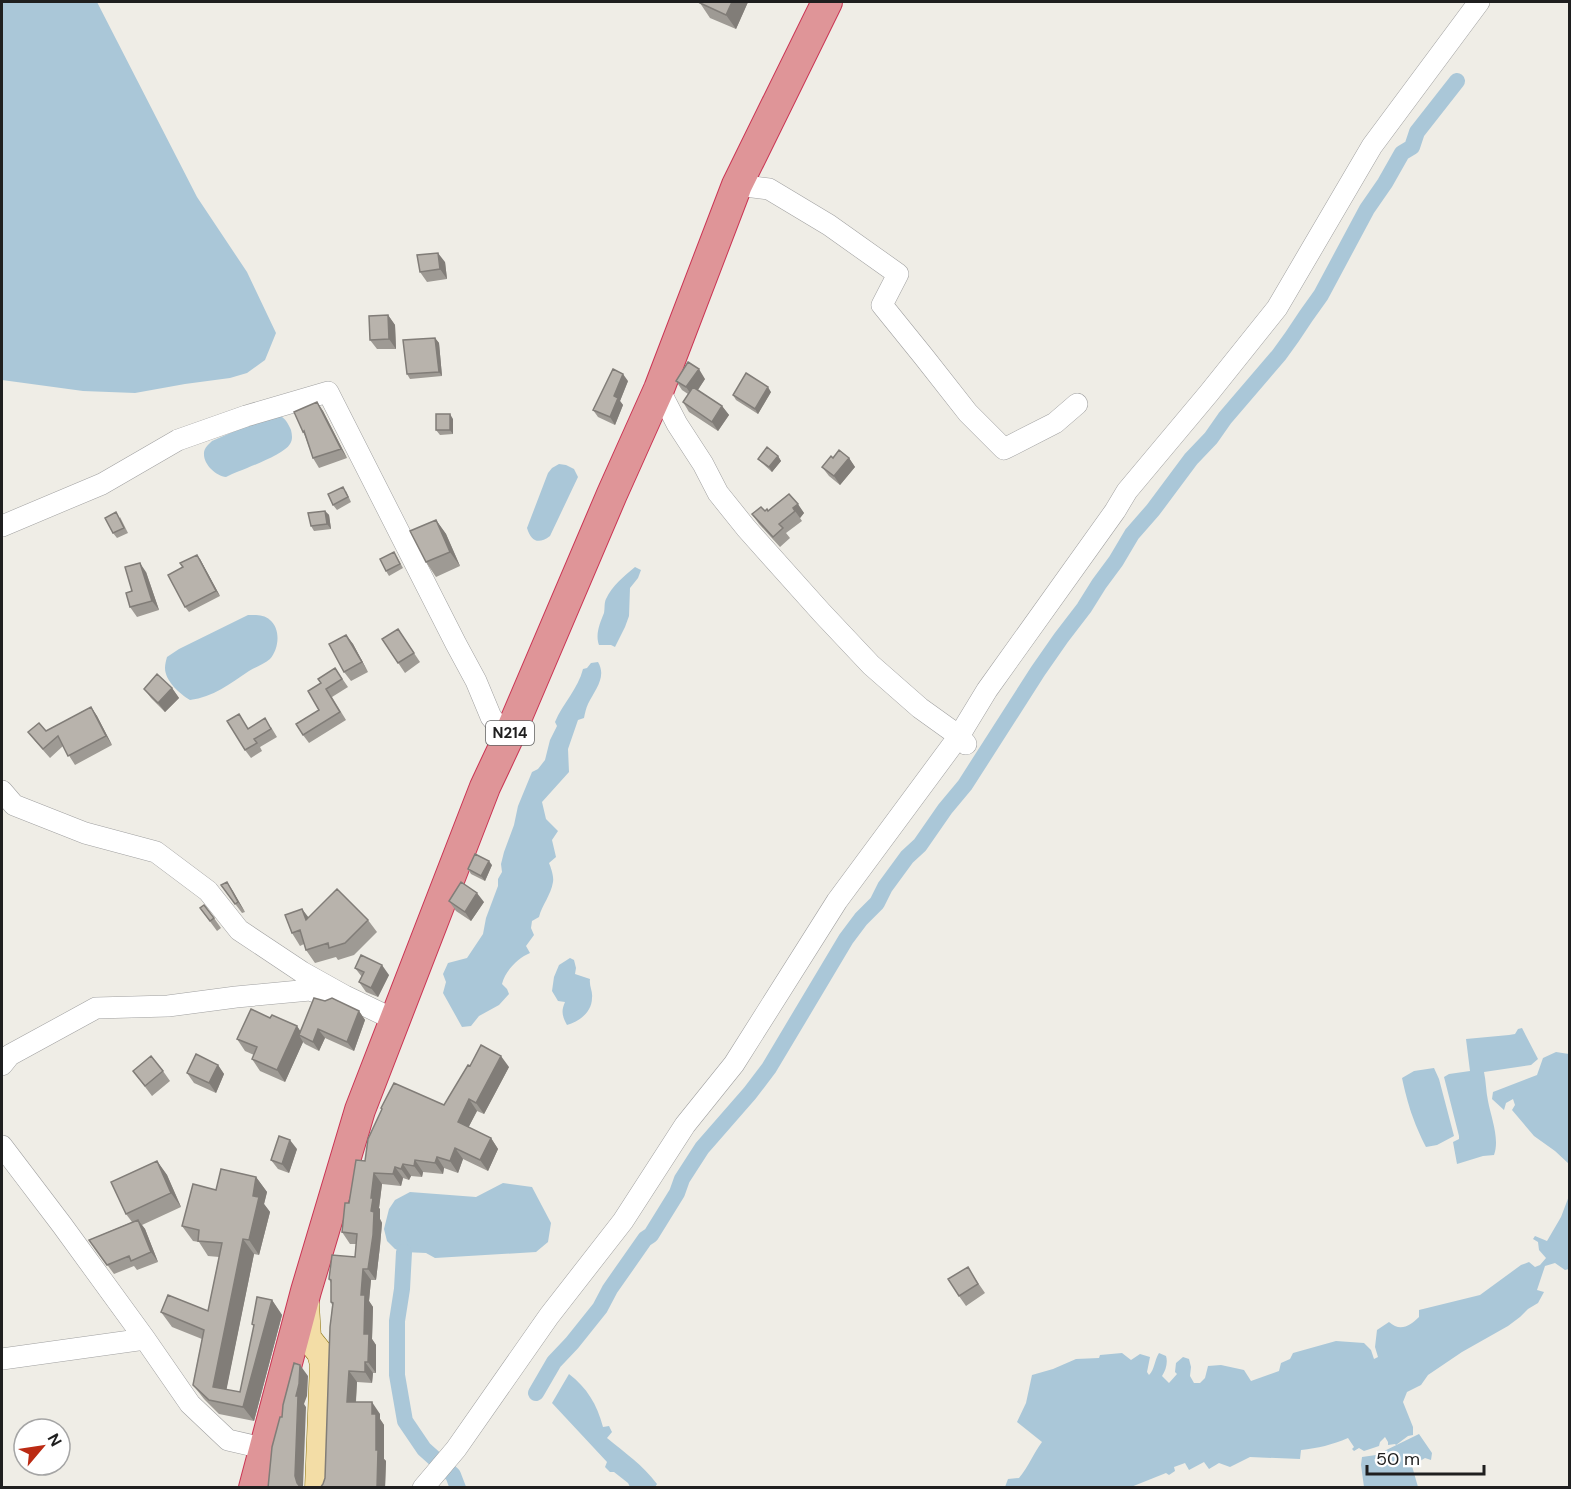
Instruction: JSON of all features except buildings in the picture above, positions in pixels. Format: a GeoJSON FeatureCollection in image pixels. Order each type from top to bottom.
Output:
{"type":"FeatureCollection","features":[{"type":"Feature","properties":{"kind":"highway","name":"N214"},"geometry":{"type":"LineString","coordinates":[[254,1488],[306,1291],[360,1110],[485,787],[659,389],[737,185],[827,2]]}},
{"type":"Feature","properties":{"kind":"main road"},"geometry":{"type":"LineString","coordinates":[[306,1291],[308,1338],[320,1353],[323,1364],[318,1488]]}},
{"type":"Feature","properties":{"kind":"street"},"geometry":{"type":"LineString","coordinates":[[423,1488],[456,1449],[549,1316],[623,1221],[685,1125],[734,1064],[837,901],[963,740],[987,690],[1127,491],[1277,308],[1372,146],[1479,2]]}},
{"type":"Feature","properties":{"kind":"street"},"geometry":{"type":"LineString","coordinates":[[737,185],[769,189],[829,225],[898,274],[882,305],[968,413],[1004,449],[1055,423],[1077,404]]}},
{"type":"Feature","properties":{"kind":"street"},"geometry":{"type":"LineString","coordinates":[[659,389],[718,493],[746,528],[872,665],[920,708],[963,740]]}},
{"type":"Feature","properties":{"kind":"street"},"geometry":{"type":"LineString","coordinates":[[2,526],[102,484],[178,440],[246,416],[328,392],[476,681],[491,717],[508,738]]}},
{"type":"Feature","properties":{"kind":"street"},"geometry":{"type":"LineString","coordinates":[[2,791],[15,805],[85,833],[156,852],[208,891],[239,930],[311,977],[395,1020]]}},
{"type":"Feature","properties":{"kind":"street"},"geometry":{"type":"LineString","coordinates":[[2,1065],[10,1055],[96,1008],[168,1006],[310,990],[395,1020]]}},
{"type":"Feature","properties":{"kind":"street"},"geometry":{"type":"LineString","coordinates":[[2,1146],[62,1225],[190,1404],[228,1440],[263,1449]]}},
{"type":"Feature","properties":{"kind":"street"},"geometry":{"type":"LineString","coordinates":[[2,1359],[145,1339]]}},
{"type":"Feature","properties":{"kind":"water"},"geometry":{"type":"Polygon","coordinates":[[[2,2],[97,2],[197,197],[247,272],[276,333],[265,360],[247,373],[230,378],[135,393],[83,391],[2,380],[2,2]]]}},
{"type":"Feature","properties":{"kind":"water"},"geometry":{"type":"Polygon","coordinates":[[[279,415],[291,430],[292,440],[286,449],[226,477],[218,474],[208,465],[204,451],[212,441],[260,420],[279,415]]]}},
{"type":"Feature","properties":{"kind":"water"},"geometry":{"type":"Polygon","coordinates":[[[559,464],[574,469],[578,477],[550,536],[539,541],[533,539],[527,528],[548,473],[559,464]]]}},
{"type":"Feature","properties":{"kind":"water"},"geometry":{"type":"Polygon","coordinates":[[[635,567],[641,570],[630,588],[629,616],[625,627],[615,647],[599,645],[598,633],[606,599],[615,586],[635,567]]]}},
{"type":"Feature","properties":{"kind":"water"},"geometry":{"type":"Polygon","coordinates":[[[248,615],[265,617],[276,628],[277,645],[270,659],[206,696],[190,700],[178,691],[166,673],[167,657],[248,615]]]}},
{"type":"Feature","properties":{"kind":"water"},"geometry":{"type":"Polygon","coordinates":[[[598,662],[601,678],[587,706],[584,718],[578,720],[568,749],[569,772],[542,802],[546,819],[558,831],[552,840],[556,857],[549,863],[553,877],[550,891],[539,917],[532,921],[531,928],[534,935],[526,946],[530,953],[506,974],[502,984],[509,994],[499,1005],[479,1016],[471,1026],[462,1027],[443,993],[446,982],[443,974],[448,963],[467,958],[483,934],[486,918],[502,872],[504,852],[518,806],[532,772],[538,769],[545,760],[550,740],[557,726],[555,722],[578,683],[583,669],[591,663],[598,662]]]}},
{"type":"Feature","properties":{"kind":"water"},"geometry":{"type":"Polygon","coordinates":[[[570,958],[574,960],[575,974],[590,979],[592,996],[587,1012],[580,1019],[567,1025],[563,1014],[565,1002],[558,1001],[552,991],[559,965],[570,958]]]}},
{"type":"Feature","properties":{"kind":"water"},"geometry":{"type":"Polygon","coordinates":[[[1522,1028],[1538,1059],[1531,1065],[1484,1072],[1487,1098],[1496,1135],[1494,1155],[1457,1164],[1453,1142],[1459,1139],[1459,1136],[1444,1077],[1470,1071],[1466,1039],[1515,1034],[1518,1029],[1522,1028]]]}},
{"type":"Feature","properties":{"kind":"water"},"geometry":{"type":"Polygon","coordinates":[[[1556,1052],[1569,1054],[1569,1164],[1534,1136],[1512,1110],[1515,1105],[1513,1099],[1506,1103],[1504,1110],[1492,1099],[1493,1092],[1537,1075],[1543,1058],[1556,1052]]]}},
{"type":"Feature","properties":{"kind":"water"},"geometry":{"type":"Polygon","coordinates":[[[1434,1068],[1454,1136],[1437,1145],[1426,1147],[1411,1113],[1402,1078],[1414,1071],[1434,1068]]]}},
{"type":"Feature","properties":{"kind":"water"},"geometry":{"type":"Polygon","coordinates":[[[503,1183],[532,1187],[551,1223],[548,1242],[536,1252],[435,1258],[426,1253],[404,1252],[395,1249],[387,1241],[384,1229],[389,1209],[395,1200],[410,1192],[476,1197],[503,1183]]]}},
{"type":"Feature","properties":{"kind":"water"},"geometry":{"type":"Polygon","coordinates":[[[1569,1196],[1569,1269],[1565,1270],[1555,1263],[1545,1266],[1537,1290],[1544,1292],[1538,1303],[1508,1326],[1462,1352],[1428,1375],[1421,1385],[1407,1392],[1403,1402],[1413,1427],[1413,1435],[1396,1445],[1388,1445],[1385,1437],[1379,1446],[1364,1451],[1359,1448],[1354,1451],[1348,1438],[1325,1446],[1301,1450],[1300,1459],[1250,1457],[1230,1467],[1219,1463],[1209,1469],[1204,1462],[1189,1470],[1185,1463],[1174,1467],[1175,1471],[1169,1475],[1166,1473],[1131,1487],[1005,1487],[1008,1479],[1019,1478],[1042,1442],[1017,1422],[1026,1403],[1032,1375],[1076,1359],[1099,1358],[1100,1355],[1122,1353],[1131,1360],[1140,1354],[1150,1357],[1147,1372],[1149,1375],[1159,1353],[1166,1356],[1165,1371],[1162,1376],[1169,1383],[1177,1374],[1175,1372],[1176,1363],[1183,1357],[1189,1359],[1190,1376],[1194,1383],[1200,1383],[1205,1378],[1208,1366],[1221,1365],[1244,1370],[1251,1381],[1279,1371],[1281,1363],[1290,1359],[1293,1353],[1336,1341],[1364,1343],[1371,1350],[1374,1359],[1378,1357],[1375,1347],[1377,1330],[1389,1322],[1397,1327],[1405,1327],[1419,1317],[1419,1310],[1480,1295],[1521,1265],[1529,1262],[1535,1267],[1540,1265],[1546,1258],[1539,1250],[1538,1242],[1533,1239],[1535,1236],[1547,1241],[1561,1217],[1569,1196]]]}},
{"type":"Feature","properties":{"kind":"water"},"geometry":{"type":"Polygon","coordinates":[[[569,1374],[590,1397],[603,1427],[609,1426],[612,1432],[607,1438],[646,1471],[657,1484],[655,1487],[630,1487],[614,1472],[610,1472],[605,1467],[607,1462],[552,1403],[569,1374]]]}},
{"type":"Feature","properties":{"kind":"water"},"geometry":{"type":"Polygon","coordinates":[[[1419,1434],[1432,1453],[1431,1460],[1425,1458],[1412,1466],[1418,1487],[1364,1487],[1362,1457],[1376,1455],[1419,1434]]]}},
{"type":"Feature","properties":{"kind":"waterway"},"geometry":{"type":"LineString","coordinates":[[536,1393],[554,1362],[600,1308],[610,1289],[645,1239],[651,1235],[702,1148],[769,1068],[846,939],[877,903],[885,887],[907,857],[920,845],[965,785],[1038,671],[1084,608],[1132,534],[1292,337],[1321,295],[1367,209],[1402,153],[1412,147],[1417,132],[1457,81]]}},
{"type":"Feature","properties":{"kind":"waterway"},"geometry":{"type":"LineString","coordinates":[[404,1252],[397,1321],[397,1375],[405,1421],[424,1449],[453,1475],[458,1488]]}}]}
